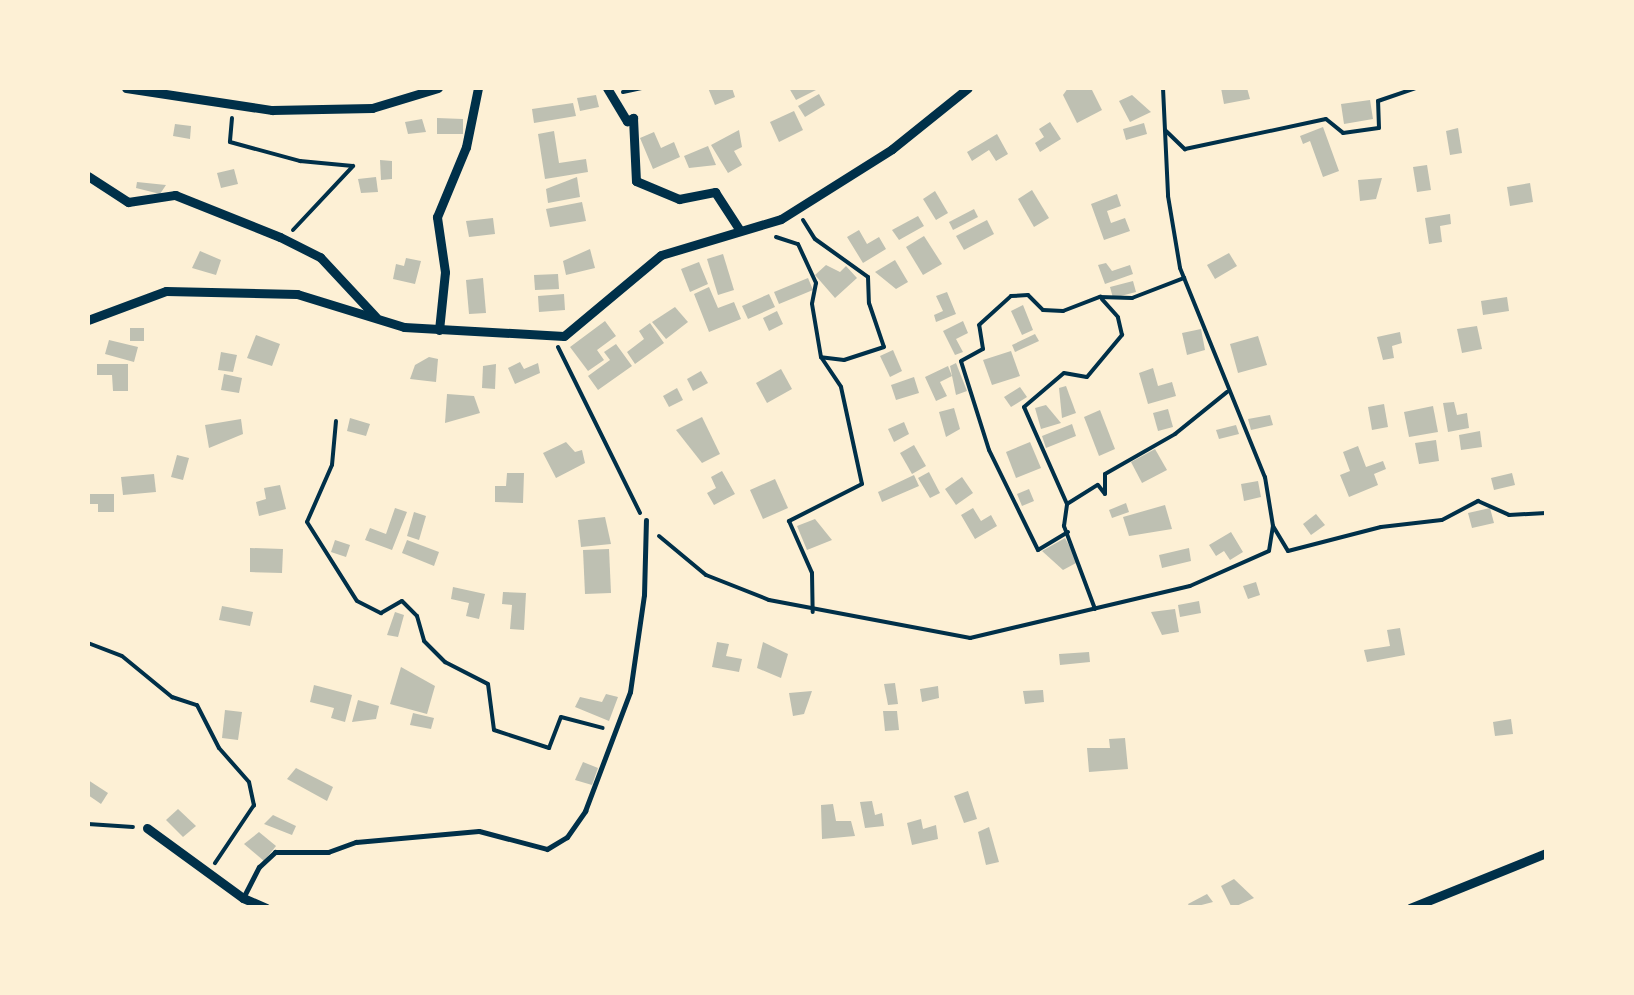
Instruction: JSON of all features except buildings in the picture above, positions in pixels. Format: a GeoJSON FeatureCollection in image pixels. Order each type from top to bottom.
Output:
{"type":"FeatureCollection","features":[{"type":"Feature","properties":{"kind":"street"},"geometry":{"type":"LineString","coordinates":[[126,88],[233,104],[372,108],[438,88]]}},
{"type":"Feature","properties":{"kind":"street"},"geometry":{"type":"LineString","coordinates":[[439,330],[445,272],[437,217],[466,147],[478,88]]}},
{"type":"Feature","properties":{"kind":"street"},"geometry":{"type":"LineString","coordinates":[[606,88],[626,120],[633,118],[636,181],[679,199],[715,192],[739,229]]}},
{"type":"Feature","properties":{"kind":"street"},"geometry":{"type":"LineString","coordinates":[[88,320],[166,291],[297,294],[378,319],[439,330],[556,337],[661,255],[739,229],[758,228],[797,210],[892,149],[968,88]]}},
{"type":"Feature","properties":{"kind":"street"},"geometry":{"type":"LineString","coordinates":[[88,176],[128,202],[175,194],[280,237],[320,257],[378,319]]}},
{"type":"Feature","properties":{"kind":"street"},"geometry":{"type":"LineString","coordinates":[[147,828],[243,898],[266,908]]}},
{"type":"Feature","properties":{"kind":"street"},"geometry":{"type":"LineString","coordinates":[[1410,908],[1546,853]]}},
{"type":"Feature","properties":{"kind":"lane"},"geometry":{"type":"LineString","coordinates":[[243,898],[259,867],[276,852],[328,852],[356,842],[480,832],[547,848],[567,838],[585,811],[618,732],[637,654],[646,520]]}},
{"type":"Feature","properties":{"kind":"path"},"geometry":{"type":"LineString","coordinates":[[1164,88],[1165,130],[1184,278],[1210,332],[1227,392],[1265,478],[1274,526],[1288,551],[1380,527],[1442,520],[1478,501],[1509,514],[1546,513]]}},
{"type":"Feature","properties":{"kind":"path"},"geometry":{"type":"LineString","coordinates":[[1165,130],[1185,149],[1326,119],[1343,133],[1379,128],[1378,101],[1415,88]]}},
{"type":"Feature","properties":{"kind":"path"},"geometry":{"type":"LineString","coordinates":[[233,104],[230,142],[300,161],[354,166],[307,208],[289,236]]}},
{"type":"Feature","properties":{"kind":"path"},"geometry":{"type":"LineString","coordinates":[[797,210],[798,244],[816,283],[812,304],[821,357],[841,386],[862,484],[789,521],[812,573],[813,612]]}},
{"type":"Feature","properties":{"kind":"path"},"geometry":{"type":"LineString","coordinates":[[797,210],[815,239],[868,277],[869,304],[884,347],[844,360],[821,357]]}},
{"type":"Feature","properties":{"kind":"path"},"geometry":{"type":"LineString","coordinates":[[758,228],[798,244]]}},
{"type":"Feature","properties":{"kind":"path"},"geometry":{"type":"LineString","coordinates":[[1068,532],[1038,550],[989,450],[961,360],[983,349],[978,325],[1011,296],[1028,294],[1036,306],[1053,310],[1100,298],[1132,298],[1184,278]]}},
{"type":"Feature","properties":{"kind":"path"},"geometry":{"type":"LineString","coordinates":[[1095,610],[1068,532],[1068,504],[1024,407],[1064,372],[1087,377],[1122,336],[1118,317],[1100,298]]}},
{"type":"Feature","properties":{"kind":"path"},"geometry":{"type":"LineString","coordinates":[[556,337],[604,448],[646,520],[706,576],[813,612],[970,638],[1190,586],[1269,551],[1274,526]]}},
{"type":"Feature","properties":{"kind":"path"},"geometry":{"type":"LineString","coordinates":[[1068,504],[1098,485],[1106,494],[1106,474],[1175,434],[1227,392]]}},
{"type":"Feature","properties":{"kind":"path"},"geometry":{"type":"LineString","coordinates":[[336,420],[332,466],[306,522],[356,601],[380,613],[402,601],[417,616],[424,641],[445,662],[488,684],[494,730],[549,748],[561,716],[618,732]]}},
{"type":"Feature","properties":{"kind":"path"},"geometry":{"type":"LineString","coordinates":[[88,643],[122,656],[172,696],[197,704],[219,748],[249,782],[254,805],[208,870]]}},
{"type":"Feature","properties":{"kind":"path"},"geometry":{"type":"LineString","coordinates":[[88,824],[147,828]]}}]}
